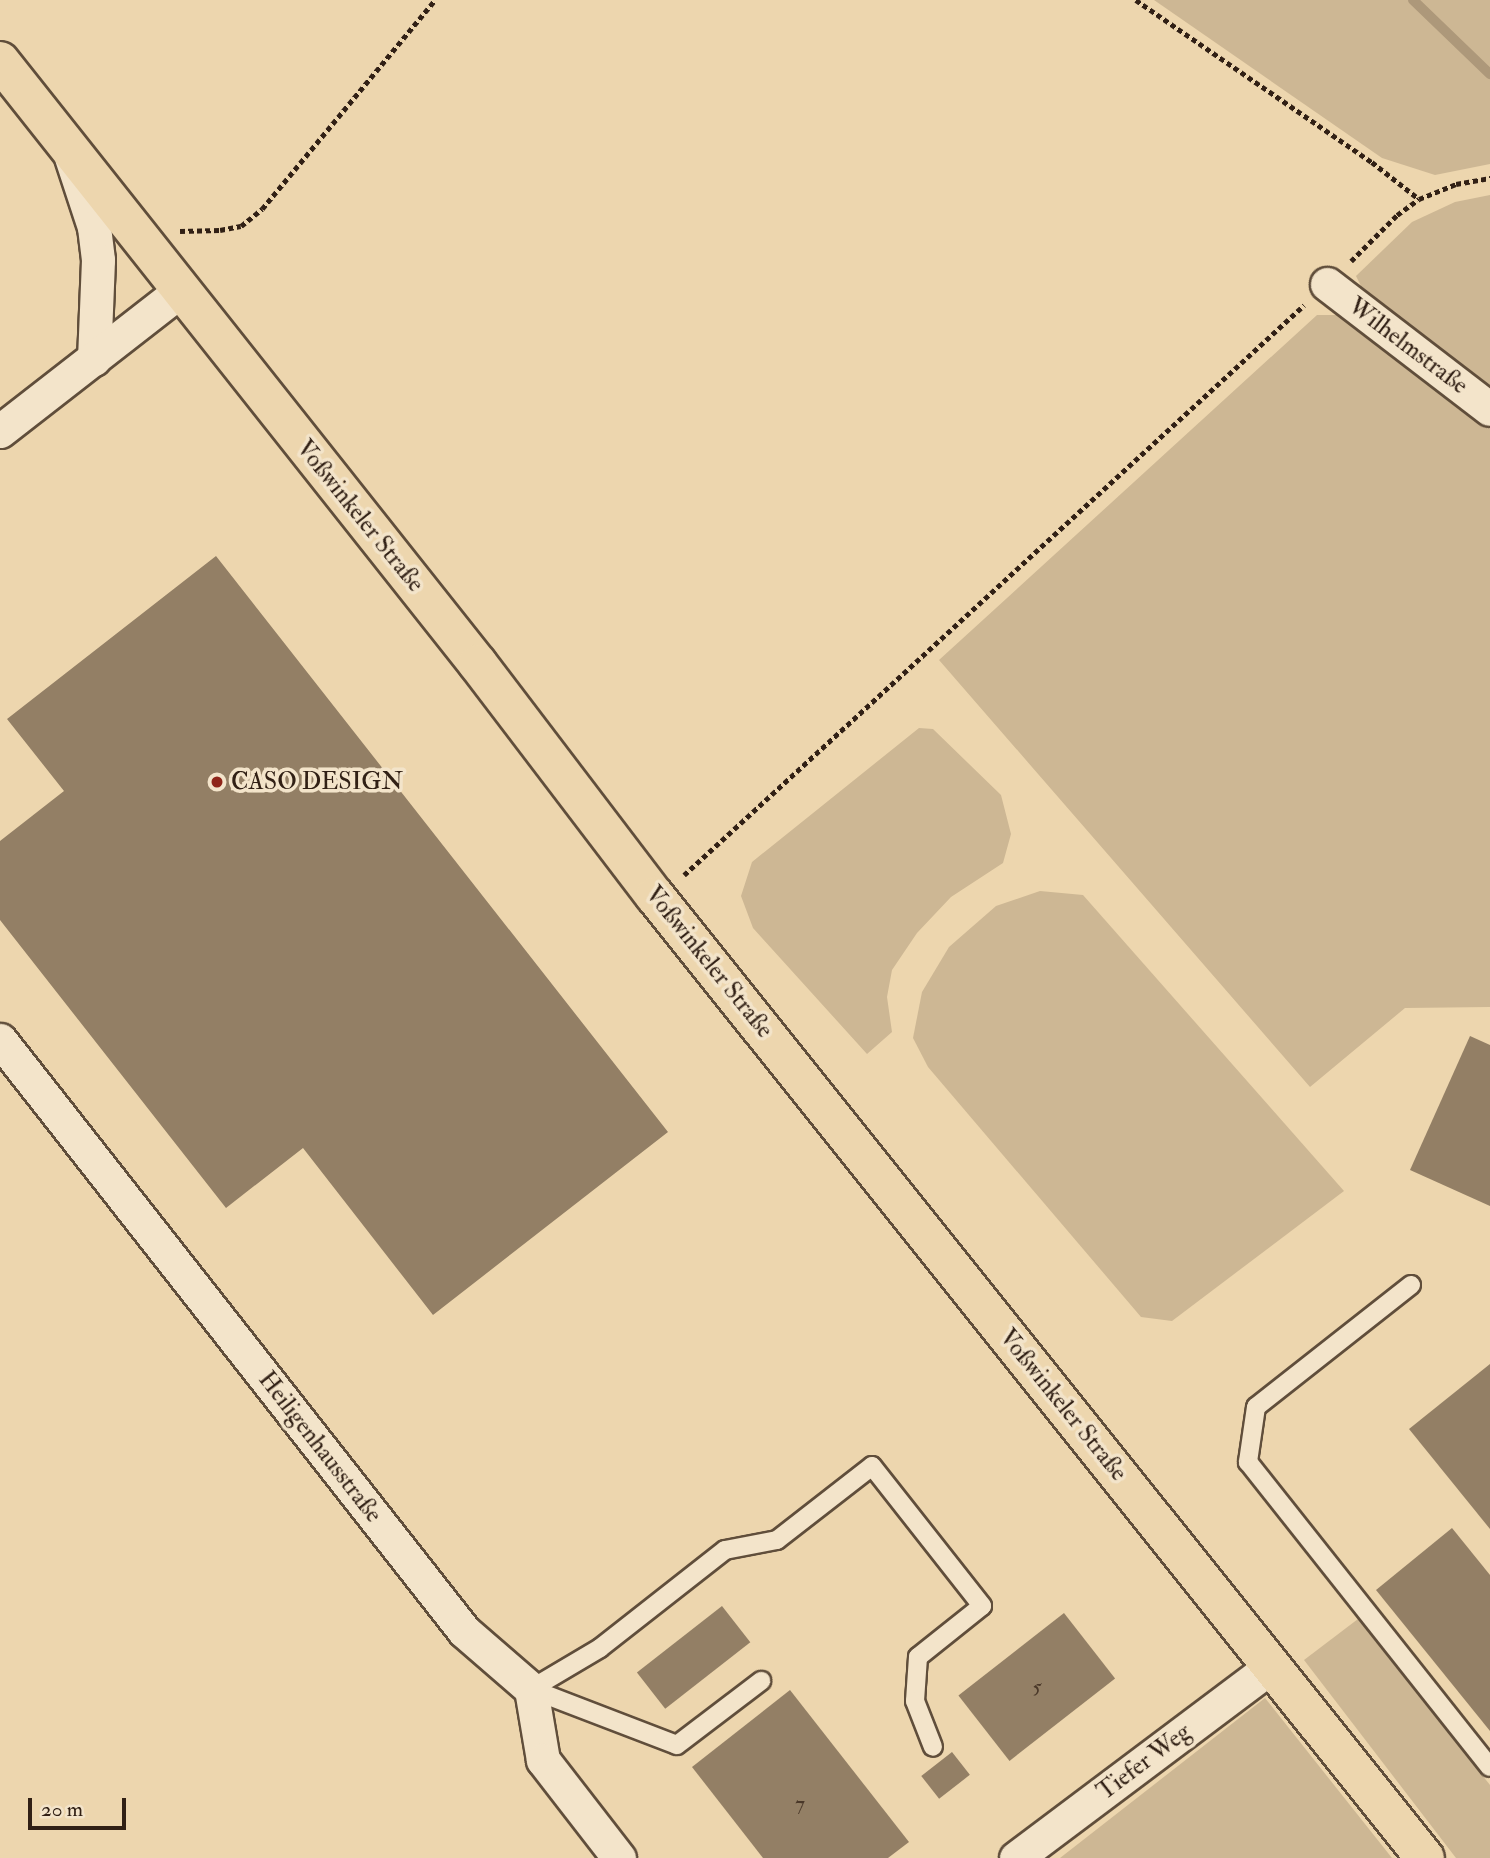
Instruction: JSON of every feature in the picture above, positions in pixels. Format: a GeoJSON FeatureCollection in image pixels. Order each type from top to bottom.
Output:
{"type":"FeatureCollection","features":[{"type":"Feature","properties":{"kind":"main road","name":"Voßwinkeler Straße"},"geometry":{"type":"LineString","coordinates":[[0,61],[478,664],[655,896],[1425,1858]]}},
{"type":"Feature","properties":{"kind":"street"},"geometry":{"type":"LineString","coordinates":[[68,148],[94,227],[98,260],[94,359]]}},
{"type":"Feature","properties":{"kind":"street","name":"Wilhelmstraße"},"geometry":{"type":"LineString","coordinates":[[1327,284],[1490,409]]}},
{"type":"Feature","properties":{"kind":"street"},"geometry":{"type":"LineString","coordinates":[[0,431],[180,290]]}},
{"type":"Feature","properties":{"kind":"street","name":"Heiligenhausstraße"},"geometry":{"type":"LineString","coordinates":[[0,1040],[464,1631],[531,1689]]}},
{"type":"Feature","properties":{"kind":"street","name":"Tiefer Weg"},"geometry":{"type":"LineString","coordinates":[[1016,1858],[1272,1665]]}},
{"type":"Feature","properties":{"kind":"street"},"geometry":{"type":"LineString","coordinates":[[531,1689],[543,1760],[619,1858]]}},
{"type":"Feature","properties":{"kind":"lane"},"geometry":{"type":"LineString","coordinates":[[1412,1285],[1256,1408],[1248,1462],[1490,1767]]}},
{"type":"Feature","properties":{"kind":"lane"},"geometry":{"type":"LineString","coordinates":[[531,1689],[600,1648],[724,1550],[777,1540],[872,1466],[982,1606],[918,1657],[915,1701],[933,1747]]}},
{"type":"Feature","properties":{"kind":"lane"},"geometry":{"type":"LineString","coordinates":[[531,1689],[677,1745],[761,1681]]}},
{"type":"Feature","properties":{"kind":"path"},"geometry":{"type":"LineString","coordinates":[[146,246],[175,231],[220,230],[241,226],[262,209],[435,0]]}},
{"type":"Feature","properties":{"kind":"path"},"geometry":{"type":"LineString","coordinates":[[1136,0],[1372,162],[1419,200]]}},
{"type":"Feature","properties":{"kind":"path"},"geometry":{"type":"LineString","coordinates":[[655,896],[694,867],[1327,284],[1397,215],[1419,200],[1456,184],[1490,177]]}},
{"type":"Feature","properties":{"kind":"shaded area"},"geometry":{"type":"Polygon","coordinates":[[[1154,0],[1490,0],[1490,164],[1435,175],[1382,158],[1154,0]]]}},
{"type":"Feature","properties":{"kind":"shaded area"},"geometry":{"type":"Polygon","coordinates":[[[1490,195],[1490,395],[1368,300],[1356,276],[1412,222],[1455,202],[1490,195]]]}},
{"type":"Feature","properties":{"kind":"shaded area"},"geometry":{"type":"Polygon","coordinates":[[[1317,315],[1341,315],[1490,428],[1490,1007],[1405,1008],[1310,1087],[939,660],[1317,315]]]}},
{"type":"Feature","properties":{"kind":"shaded area"},"geometry":{"type":"Polygon","coordinates":[[[919,728],[933,729],[1001,795],[1011,834],[1003,863],[951,897],[917,933],[892,970],[887,997],[892,1032],[867,1054],[753,928],[741,896],[752,862],[919,728]]]}},
{"type":"Feature","properties":{"kind":"shaded area"},"geometry":{"type":"Polygon","coordinates":[[[1040,891],[1083,895],[1344,1191],[1172,1321],[1141,1317],[928,1067],[913,1038],[922,992],[949,947],[996,906],[1040,891]]]}},
{"type":"Feature","properties":{"kind":"shaded area"},"geometry":{"type":"Polygon","coordinates":[[[1358,1619],[1490,1785],[1490,1858],[1456,1858],[1304,1660],[1358,1619]]]}},
{"type":"Feature","properties":{"kind":"shaded area"},"geometry":{"type":"Polygon","coordinates":[[[1265,1698],[1392,1858],[1060,1858],[1265,1698]]]}},
{"type":"Feature","properties":{"kind":"building"},"geometry":{"type":"Polygon","coordinates":[[[216,556],[668,1132],[433,1315],[303,1148],[226,1208],[0,920],[0,841],[64,791],[7,719],[216,556]]]}},
{"type":"Feature","properties":{"kind":"building"},"geometry":{"type":"Polygon","coordinates":[[[1470,1036],[1490,1045],[1490,1206],[1410,1170],[1470,1036]]]}},
{"type":"Feature","properties":{"kind":"building"},"geometry":{"type":"Polygon","coordinates":[[[1490,1364],[1490,1529],[1409,1429],[1490,1364]]]}},
{"type":"Feature","properties":{"kind":"building"},"geometry":{"type":"Polygon","coordinates":[[[1452,1528],[1490,1575],[1490,1731],[1376,1590],[1452,1528]]]}},
{"type":"Feature","properties":{"kind":"building"},"geometry":{"type":"Polygon","coordinates":[[[722,1606],[750,1642],[665,1709],[637,1672],[722,1606]]]}},
{"type":"Feature","properties":{"kind":"building"},"geometry":{"type":"Polygon","coordinates":[[[1064,1613],[1115,1678],[1010,1761],[958,1695],[1064,1613]]]}},
{"type":"Feature","properties":{"kind":"building"},"geometry":{"type":"Polygon","coordinates":[[[790,1690],[909,1842],[888,1858],[763,1858],[692,1767],[790,1690]]]}},
{"type":"Feature","properties":{"kind":"building"},"geometry":{"type":"Polygon","coordinates":[[[952,1752],[970,1775],[939,1799],[921,1776],[952,1752]]]}},
{"type":"Feature","properties":{"kind":"waterway"},"geometry":{"type":"LineString","coordinates":[[1413,0],[1490,74]]}},
{"type":"Feature","properties":{"kind":"place","name":"CASO DESIGN"},"geometry":{"type":"Point","coordinates":[217,782]}}]}
